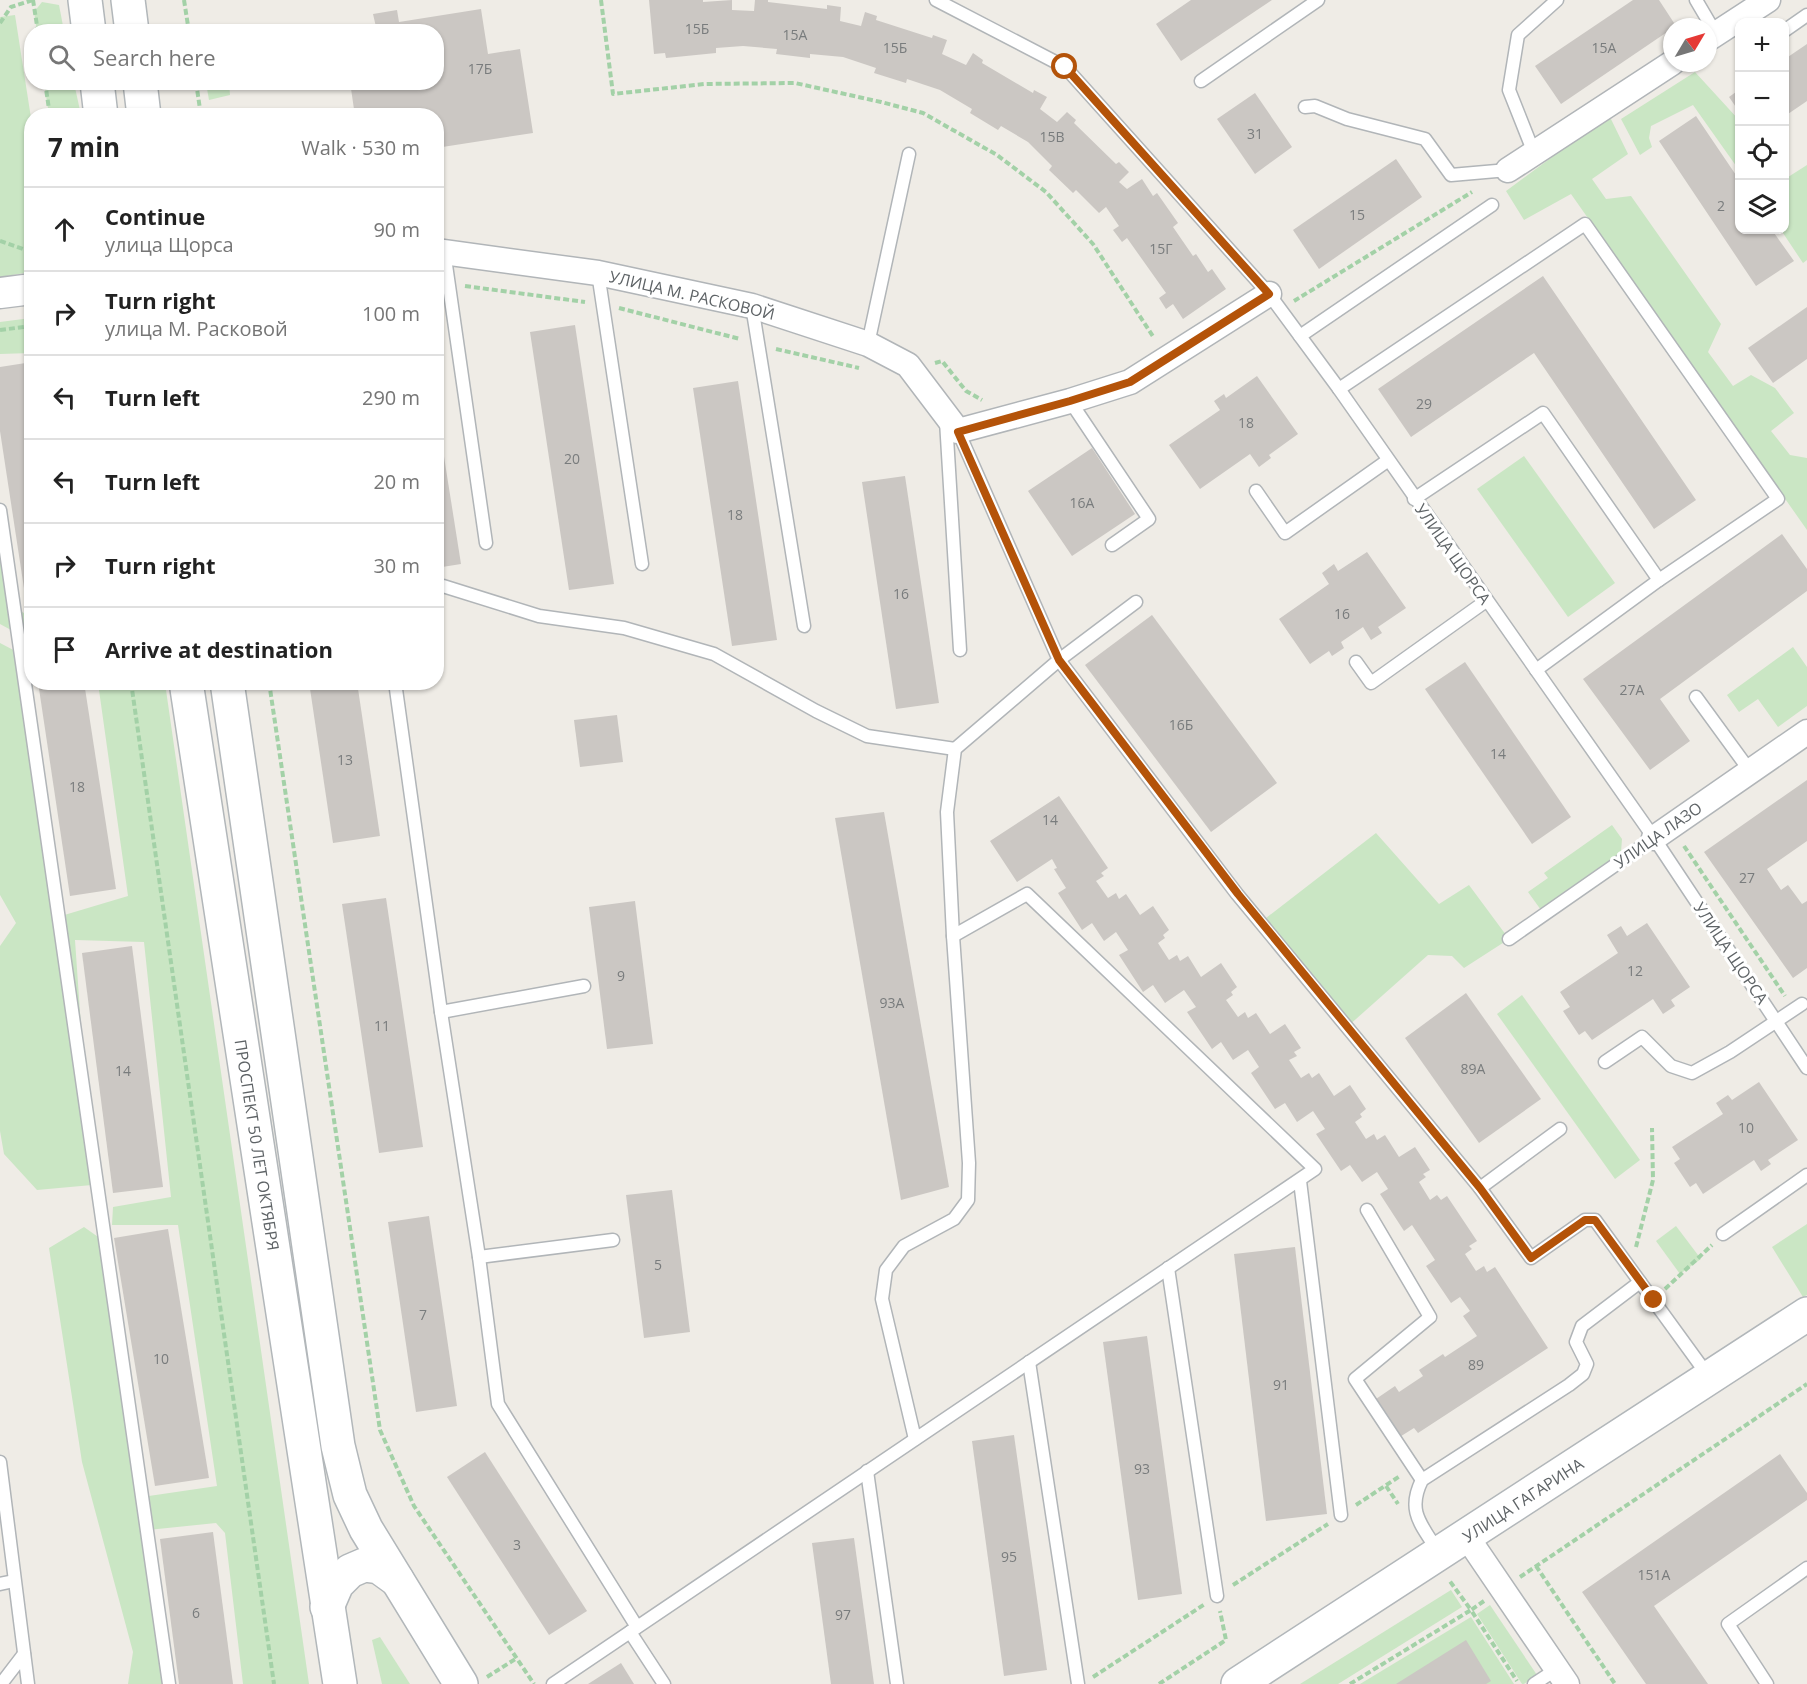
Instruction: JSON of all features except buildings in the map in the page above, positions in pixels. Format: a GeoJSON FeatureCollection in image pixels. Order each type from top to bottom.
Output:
{"type":"FeatureCollection","features":[{"type":"Feature","properties":{"kind":"main road"},"geometry":{"type":"LineString","coordinates":[[85,0],[88,24]]}},
{"type":"Feature","properties":{"kind":"main road"},"geometry":{"type":"LineString","coordinates":[[128,0],[131,24]]}},
{"type":"Feature","properties":{"kind":"main road"},"geometry":{"type":"LineString","coordinates":[[98,90],[100,108]]}},
{"type":"Feature","properties":{"kind":"main road"},"geometry":{"type":"LineString","coordinates":[[141,90],[143,108]]}},
{"type":"Feature","properties":{"kind":"main road","name":"ПРОСПЕКТ 50 ЛЕТ ОКТЯБРЯ"},"geometry":{"type":"LineString","coordinates":[[187,690],[340,1684]]}},
{"type":"Feature","properties":{"kind":"main road"},"geometry":{"type":"LineString","coordinates":[[228,690],[338,1446],[350,1495],[366,1529],[397,1580],[472,1681]]}},
{"type":"Feature","properties":{"kind":"main road","name":"УЛИЦА ГАГАРИНА"},"geometry":{"type":"LineString","coordinates":[[1238,1684],[1807,1314]]}},
{"type":"Feature","properties":{"kind":"main road"},"geometry":{"type":"LineString","coordinates":[[327,1607],[337,1584],[350,1571],[364,1565],[380,1567],[397,1580]]}},
{"type":"Feature","properties":{"kind":"street"},"geometry":{"type":"LineString","coordinates":[[1717,34],[1768,0]]}},
{"type":"Feature","properties":{"kind":"street"},"geometry":{"type":"LineString","coordinates":[[1508,170],[1663,69]]}},
{"type":"Feature","properties":{"kind":"street","name":"УЛИЦА М. РАСКОВОЙ"},"geometry":{"type":"LineString","coordinates":[[444,252],[598,273],[752,306],[868,344],[908,365],[952,423]]}},
{"type":"Feature","properties":{"kind":"street"},"geometry":{"type":"LineString","coordinates":[[0,293],[24,290]]}},
{"type":"Feature","properties":{"kind":"street"},"geometry":{"type":"LineString","coordinates":[[952,423],[1070,401],[1130,382],[1275,302]]}},
{"type":"Feature","properties":{"kind":"street","name":"УЛИЦА ЛАЗО"},"geometry":{"type":"LineString","coordinates":[[1654,837],[1807,732]]}},
{"type":"Feature","properties":{"kind":"street"},"geometry":{"type":"LineString","coordinates":[[1467,1537],[1562,1677]]}},
{"type":"Feature","properties":{"kind":"lane","name":"УЛИЦА ЩОРСА"},"geometry":{"type":"LineString","coordinates":[[936,0],[1065,67],[1275,302],[1339,389],[1387,461],[1654,837],[1807,1068]]}},
{"type":"Feature","properties":{"kind":"lane"},"geometry":{"type":"LineString","coordinates":[[1201,81],[1318,0]]}},
{"type":"Feature","properties":{"kind":"lane"},"geometry":{"type":"LineString","coordinates":[[1534,153],[1509,90],[1518,35],[1557,0]]}},
{"type":"Feature","properties":{"kind":"lane"},"geometry":{"type":"LineString","coordinates":[[1696,0],[1704,18]]}},
{"type":"Feature","properties":{"kind":"lane"},"geometry":{"type":"LineString","coordinates":[[1789,28],[1807,15]]}},
{"type":"Feature","properties":{"kind":"lane"},"geometry":{"type":"LineString","coordinates":[[1305,107],[1316,106],[1347,119],[1425,139],[1451,175],[1508,170]]}},
{"type":"Feature","properties":{"kind":"lane"},"geometry":{"type":"LineString","coordinates":[[868,344],[909,154]]}},
{"type":"Feature","properties":{"kind":"lane"},"geometry":{"type":"LineString","coordinates":[[1300,336],[1492,205]]}},
{"type":"Feature","properties":{"kind":"lane"},"geometry":{"type":"LineString","coordinates":[[1339,389],[1585,224],[1779,499],[1659,580],[1536,670]]}},
{"type":"Feature","properties":{"kind":"lane"},"geometry":{"type":"LineString","coordinates":[[598,273],[642,564]]}},
{"type":"Feature","properties":{"kind":"lane"},"geometry":{"type":"LineString","coordinates":[[444,276],[486,543]]}},
{"type":"Feature","properties":{"kind":"lane"},"geometry":{"type":"LineString","coordinates":[[752,306],[804,626]]}},
{"type":"Feature","properties":{"kind":"lane"},"geometry":{"type":"LineString","coordinates":[[1070,401],[1149,519],[1112,546]]}},
{"type":"Feature","properties":{"kind":"lane"},"geometry":{"type":"LineString","coordinates":[[1414,499],[1543,413],[1659,580]]}},
{"type":"Feature","properties":{"kind":"lane"},"geometry":{"type":"LineString","coordinates":[[952,423],[960,650]]}},
{"type":"Feature","properties":{"kind":"lane"},"geometry":{"type":"LineString","coordinates":[[952,423],[1059,660],[1238,894],[1480,1188],[1531,1258],[1585,1220],[1595,1220],[1709,1378]]}},
{"type":"Feature","properties":{"kind":"lane"},"geometry":{"type":"LineString","coordinates":[[1256,491],[1285,533],[1387,461]]}},
{"type":"Feature","properties":{"kind":"lane"},"geometry":{"type":"LineString","coordinates":[[0,510],[24,677]]}},
{"type":"Feature","properties":{"kind":"lane"},"geometry":{"type":"LineString","coordinates":[[444,586],[539,616],[624,628],[714,654],[816,711],[867,736],[955,749]]}},
{"type":"Feature","properties":{"kind":"lane"},"geometry":{"type":"LineString","coordinates":[[1356,662],[1371,683],[1486,601]]}},
{"type":"Feature","properties":{"kind":"lane"},"geometry":{"type":"LineString","coordinates":[[915,1439],[882,1299],[886,1270],[904,1246],[954,1219],[968,1200],[969,1163],[952,936],[947,812],[955,749],[1059,660],[1136,602]]}},
{"type":"Feature","properties":{"kind":"lane"},"geometry":{"type":"LineString","coordinates":[[26,690],[169,1684]]}},
{"type":"Feature","properties":{"kind":"lane"},"geometry":{"type":"LineString","coordinates":[[396,690],[441,1012],[479,1257],[498,1404],[634,1629],[664,1684]]}},
{"type":"Feature","properties":{"kind":"lane"},"geometry":{"type":"LineString","coordinates":[[1696,697],[1750,771]]}},
{"type":"Feature","properties":{"kind":"lane","name":"УЛИЦА ЛАЗО"},"geometry":{"type":"LineString","coordinates":[[1509,939],[1654,837]]}},
{"type":"Feature","properties":{"kind":"lane"},"geometry":{"type":"LineString","coordinates":[[553,1684],[1315,1169],[1027,894],[952,936]]}},
{"type":"Feature","properties":{"kind":"lane"},"geometry":{"type":"LineString","coordinates":[[441,1012],[584,986]]}},
{"type":"Feature","properties":{"kind":"lane"},"geometry":{"type":"LineString","coordinates":[[1605,1062],[1642,1036],[1671,1066],[1692,1073],[1730,1052],[1802,1004]]}},
{"type":"Feature","properties":{"kind":"lane"},"geometry":{"type":"LineString","coordinates":[[1480,1188],[1560,1129]]}},
{"type":"Feature","properties":{"kind":"lane"},"geometry":{"type":"LineString","coordinates":[[1723,1234],[1807,1175]]}},
{"type":"Feature","properties":{"kind":"lane"},"geometry":{"type":"LineString","coordinates":[[1300,1181],[1341,1515]]}},
{"type":"Feature","properties":{"kind":"lane"},"geometry":{"type":"LineString","coordinates":[[1367,1210],[1430,1317],[1355,1379],[1422,1480]]}},
{"type":"Feature","properties":{"kind":"lane"},"geometry":{"type":"LineString","coordinates":[[479,1257],[613,1240]]}},
{"type":"Feature","properties":{"kind":"lane"},"geometry":{"type":"LineString","coordinates":[[1168,1268],[1217,1596]]}},
{"type":"Feature","properties":{"kind":"lane"},"geometry":{"type":"LineString","coordinates":[[1436,1556],[1415,1513],[1415,1495],[1422,1480],[1583,1374],[1587,1364],[1576,1342],[1582,1326],[1640,1282]]}},
{"type":"Feature","properties":{"kind":"lane"},"geometry":{"type":"LineString","coordinates":[[1029,1362],[1078,1684]]}},
{"type":"Feature","properties":{"kind":"lane"},"geometry":{"type":"LineString","coordinates":[[0,1462],[28,1684]]}},
{"type":"Feature","properties":{"kind":"lane"},"geometry":{"type":"LineString","coordinates":[[867,1472],[897,1684]]}},
{"type":"Feature","properties":{"kind":"lane"},"geometry":{"type":"LineString","coordinates":[[1767,1684],[1728,1624],[1807,1568]]}},
{"type":"Feature","properties":{"kind":"lane"},"geometry":{"type":"LineString","coordinates":[[0,1584],[14,1581]]}},
{"type":"Feature","properties":{"kind":"lane"},"geometry":{"type":"LineString","coordinates":[[1,1684],[24,1653]]}},
{"type":"Feature","properties":{"kind":"lane"},"geometry":{"type":"LineString","coordinates":[[1534,1684],[1562,1677]]}},
{"type":"Feature","properties":{"kind":"path"},"geometry":{"type":"LineString","coordinates":[[0,23],[11,7],[33,0],[37,24]]}},
{"type":"Feature","properties":{"kind":"path"},"geometry":{"type":"LineString","coordinates":[[184,0],[188,24]]}},
{"type":"Feature","properties":{"kind":"path"},"geometry":{"type":"LineString","coordinates":[[601,0],[613,94],[704,84],[795,83],[922,113],[997,155],[1046,192],[1093,244],[1155,340]]}},
{"type":"Feature","properties":{"kind":"path"},"geometry":{"type":"LineString","coordinates":[[46,90],[49,108]]}},
{"type":"Feature","properties":{"kind":"path"},"geometry":{"type":"LineString","coordinates":[[197,90],[200,108]]}},
{"type":"Feature","properties":{"kind":"path"},"geometry":{"type":"LineString","coordinates":[[1275,302],[1508,170]]}},
{"type":"Feature","properties":{"kind":"path"},"geometry":{"type":"LineString","coordinates":[[0,241],[24,249]]}},
{"type":"Feature","properties":{"kind":"path"},"geometry":{"type":"LineString","coordinates":[[0,330],[24,327]]}},
{"type":"Feature","properties":{"kind":"path"},"geometry":{"type":"LineString","coordinates":[[132,690],[274,1684]]}},
{"type":"Feature","properties":{"kind":"path"},"geometry":{"type":"LineString","coordinates":[[270,690],[380,1430],[414,1506],[534,1684]]}},
{"type":"Feature","properties":{"kind":"path"},"geometry":{"type":"LineString","coordinates":[[1679,840],[1785,997]]}},
{"type":"Feature","properties":{"kind":"path"},"geometry":{"type":"LineString","coordinates":[[1630,1268],[1653,1180],[1652,1128]]}},
{"type":"Feature","properties":{"kind":"path"},"geometry":{"type":"LineString","coordinates":[[1654,1300],[1723,1234]]}},
{"type":"Feature","properties":{"kind":"path"},"geometry":{"type":"LineString","coordinates":[[1350,1684],[1503,1589],[1807,1384]]}},
{"type":"Feature","properties":{"kind":"path"},"geometry":{"type":"LineString","coordinates":[[1436,1556],[1519,1684]]}},
{"type":"Feature","properties":{"kind":"path"},"geometry":{"type":"LineString","coordinates":[[1536,1566],[1615,1684]]}},
{"type":"Feature","properties":{"kind":"path"},"geometry":{"type":"LineString","coordinates":[[1159,1684],[1226,1640],[1217,1596]]}},
{"type":"Feature","properties":{"kind":"path"},"geometry":{"type":"LineString","coordinates":[[472,1681],[517,1658]]}},
{"type":"Feature","properties":{"kind":"green space"},"geometry":{"type":"Polygon","coordinates":[[[42,2],[59,5],[63,24],[36,24],[34,12],[42,2]]]}},
{"type":"Feature","properties":{"kind":"green space"},"geometry":{"type":"Polygon","coordinates":[[[15,15],[24,73],[24,90],[27,90],[29,108],[24,108],[24,273],[0,277],[0,17],[15,15]]]}},
{"type":"Feature","properties":{"kind":"green space"},"geometry":{"type":"Polygon","coordinates":[[[1695,72],[1735,116],[1735,164],[1693,105],[1651,126],[1649,138],[1652,147],[1640,155],[1621,119],[1695,72]]]}},
{"type":"Feature","properties":{"kind":"green space"},"geometry":{"type":"Polygon","coordinates":[[[45,90],[76,90],[79,108],[48,108],[45,90]]]}},
{"type":"Feature","properties":{"kind":"green space"},"geometry":{"type":"Polygon","coordinates":[[[207,90],[230,90],[230,95],[209,100],[207,90]]]}},
{"type":"Feature","properties":{"kind":"green space"},"geometry":{"type":"Polygon","coordinates":[[[1609,115],[1628,154],[1592,179],[1606,199],[1631,196],[1721,324],[1708,352],[1733,386],[1751,375],[1775,388],[1794,413],[1771,431],[1790,455],[1807,458],[1807,530],[1571,194],[1524,220],[1506,191],[1609,115]]]}},
{"type":"Feature","properties":{"kind":"green space"},"geometry":{"type":"Polygon","coordinates":[[[1807,165],[1807,260],[1803,263],[1784,234],[1789,234],[1789,176],[1807,165]]]}},
{"type":"Feature","properties":{"kind":"green space"},"geometry":{"type":"Polygon","coordinates":[[[24,319],[24,353],[0,354],[0,322],[24,319]]]}},
{"type":"Feature","properties":{"kind":"green space"},"geometry":{"type":"Polygon","coordinates":[[[1524,456],[1615,583],[1568,617],[1477,489],[1524,456]]]}},
{"type":"Feature","properties":{"kind":"green space"},"geometry":{"type":"Polygon","coordinates":[[[0,531],[15,608],[24,613],[24,637],[0,624],[0,531]]]}},
{"type":"Feature","properties":{"kind":"green space"},"geometry":{"type":"Polygon","coordinates":[[[0,643],[21,654],[24,690],[26,690],[61,916],[128,896],[99,690],[166,690],[309,1684],[243,1684],[225,1533],[216,1523],[148,1530],[168,1684],[128,1684],[133,1652],[82,1462],[49,1248],[84,1227],[101,1239],[142,1497],[217,1486],[178,1225],[112,1225],[113,1207],[171,1197],[144,942],[75,940],[92,1185],[37,1190],[4,1154],[0,1131],[0,946],[16,923],[0,895],[0,643]]]}},
{"type":"Feature","properties":{"kind":"green space"},"geometry":{"type":"Polygon","coordinates":[[[1793,647],[1807,667],[1807,706],[1778,727],[1758,699],[1739,712],[1727,695],[1793,647]]]}},
{"type":"Feature","properties":{"kind":"green space"},"geometry":{"type":"Polygon","coordinates":[[[1612,825],[1622,839],[1621,852],[1541,910],[1528,892],[1548,878],[1544,873],[1612,825]]]}},
{"type":"Feature","properties":{"kind":"green space"},"geometry":{"type":"Polygon","coordinates":[[[1376,833],[1439,904],[1469,885],[1509,939],[1464,968],[1452,956],[1428,955],[1347,1027],[1266,918],[1376,833]]]}},
{"type":"Feature","properties":{"kind":"green space"},"geometry":{"type":"Polygon","coordinates":[[[1522,995],[1640,1160],[1615,1179],[1497,1014],[1522,995]]]}},
{"type":"Feature","properties":{"kind":"green space"},"geometry":{"type":"Polygon","coordinates":[[[1807,1224],[1807,1295],[1803,1297],[1772,1247],[1807,1224]]]}},
{"type":"Feature","properties":{"kind":"green space"},"geometry":{"type":"Polygon","coordinates":[[[1676,1226],[1701,1259],[1680,1274],[1656,1241],[1676,1226]]]}},
{"type":"Feature","properties":{"kind":"green space"},"geometry":{"type":"Polygon","coordinates":[[[1451,1590],[1462,1607],[1338,1684],[1300,1684],[1451,1590]]]}},
{"type":"Feature","properties":{"kind":"green space"},"geometry":{"type":"Polygon","coordinates":[[[1490,1605],[1537,1675],[1524,1684],[1477,1614],[1490,1605]]]}},
{"type":"Feature","properties":{"kind":"green space"},"geometry":{"type":"Polygon","coordinates":[[[1471,1617],[1514,1684],[1360,1684],[1471,1617]]]}},
{"type":"Feature","properties":{"kind":"green space"},"geometry":{"type":"Polygon","coordinates":[[[380,1637],[410,1684],[382,1684],[372,1640],[380,1637]]]}},
{"type":"Feature","properties":{"kind":"route"},"geometry":{"type":"LineString","coordinates":[[1065,67],[1269,294],[1130,382],[958,432],[1059,660],[1238,894],[1480,1188],[1531,1258],[1585,1220],[1595,1220],[1654,1300]]}}]}
